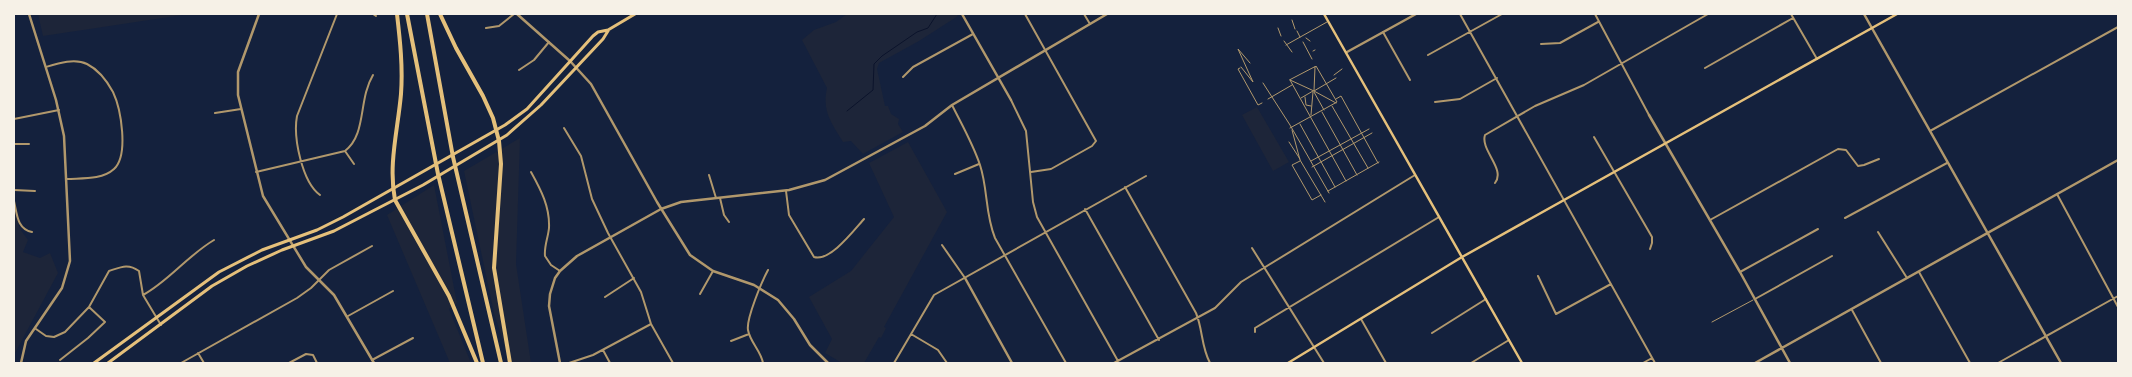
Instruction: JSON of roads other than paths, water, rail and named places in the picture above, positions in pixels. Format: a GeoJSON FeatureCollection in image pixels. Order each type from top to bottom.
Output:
{"type":"FeatureCollection","features":[{"type":"Feature","properties":{"kind":"highway"},"geometry":{"type":"LineString","coordinates":[[397,14],[402,72],[393,161],[395,200],[449,296],[477,363]]}},
{"type":"Feature","properties":{"kind":"highway"},"geometry":{"type":"LineString","coordinates":[[408,14],[438,174],[483,363]]}},
{"type":"Feature","properties":{"kind":"highway"},"geometry":{"type":"LineString","coordinates":[[427,14],[453,157],[501,363]]}},
{"type":"Feature","properties":{"kind":"highway"},"geometry":{"type":"LineString","coordinates":[[440,14],[456,48],[483,96],[497,130],[501,164],[494,268],[495,287],[510,363]]}},
{"type":"Feature","properties":{"kind":"main road"},"geometry":{"type":"LineString","coordinates":[[94,363],[226,268],[262,250],[326,226],[497,130],[526,109],[593,36],[598,32],[608,30],[635,14]]}},
{"type":"Feature","properties":{"kind":"main road"},"geometry":{"type":"LineString","coordinates":[[1324,14],[1522,363]]}},
{"type":"Feature","properties":{"kind":"main road"},"geometry":{"type":"LineString","coordinates":[[1288,363],[1462,257],[1666,145],[1897,14]]}},
{"type":"Feature","properties":{"kind":"main road"},"geometry":{"type":"LineString","coordinates":[[108,363],[231,275],[261,259],[334,232],[428,182],[499,141],[541,105],[603,39],[608,30]]}},
{"type":"Feature","properties":{"kind":"street"},"geometry":{"type":"LineString","coordinates":[[21,363],[26,341],[36,329],[62,288],[69,268],[70,250],[64,136],[59,110],[29,14]]}},
{"type":"Feature","properties":{"kind":"street"},"geometry":{"type":"LineString","coordinates":[[259,14],[238,72],[238,95],[263,196],[306,267],[334,295],[348,316],[373,362],[413,338]]}},
{"type":"Feature","properties":{"kind":"street"},"geometry":{"type":"LineString","coordinates":[[320,194],[307,181],[295,127],[337,14]]}},
{"type":"Feature","properties":{"kind":"street"},"geometry":{"type":"LineString","coordinates":[[486,28],[499,26],[516,14],[570,61],[591,84],[661,209],[690,254],[713,271],[760,288],[786,307],[810,345],[828,363]]}},
{"type":"Feature","properties":{"kind":"street"},"geometry":{"type":"LineString","coordinates":[[962,14],[1026,130],[1035,210],[1118,361]]}},
{"type":"Feature","properties":{"kind":"street"},"geometry":{"type":"LineString","coordinates":[[1025,14],[1096,141],[1092,146],[1051,169],[1031,172]]}},
{"type":"Feature","properties":{"kind":"street"},"geometry":{"type":"LineString","coordinates":[[1084,14],[1090,24]]}},
{"type":"Feature","properties":{"kind":"street"},"geometry":{"type":"LineString","coordinates":[[560,363],[549,306],[552,286],[560,270],[577,256],[661,209],[681,202],[786,191],[816,184],[925,126],[952,105],[1107,14]]}},
{"type":"Feature","properties":{"kind":"street"},"geometry":{"type":"LineString","coordinates":[[1347,52],[1416,14]]}},
{"type":"Feature","properties":{"kind":"street"},"geometry":{"type":"LineString","coordinates":[[1460,14],[1655,363]]}},
{"type":"Feature","properties":{"kind":"street"},"geometry":{"type":"LineString","coordinates":[[1428,55],[1502,14]]}},
{"type":"Feature","properties":{"kind":"street"},"geometry":{"type":"LineString","coordinates":[[1595,14],[1649,115],[1740,272],[1790,363]]}},
{"type":"Feature","properties":{"kind":"street"},"geometry":{"type":"LineString","coordinates":[[1495,183],[1498,174],[1484,138],[1491,131],[1535,106],[1573,91],[1708,14]]}},
{"type":"Feature","properties":{"kind":"street"},"geometry":{"type":"LineString","coordinates":[[1791,14],[1817,59]]}},
{"type":"Feature","properties":{"kind":"street"},"geometry":{"type":"LineString","coordinates":[[1864,14],[2061,363]]}},
{"type":"Feature","properties":{"kind":"street"},"geometry":{"type":"LineString","coordinates":[[1705,68],[1793,18]]}},
{"type":"Feature","properties":{"kind":"street"},"geometry":{"type":"LineString","coordinates":[[1292,20],[1300,38]]}},
{"type":"Feature","properties":{"kind":"street"},"geometry":{"type":"LineString","coordinates":[[1286,45],[1328,21]]}},
{"type":"Feature","properties":{"kind":"street"},"geometry":{"type":"LineString","coordinates":[[1541,44],[1560,44],[1599,22]]}},
{"type":"Feature","properties":{"kind":"street"},"geometry":{"type":"LineString","coordinates":[[1930,131],[2118,27]]}},
{"type":"Feature","properties":{"kind":"street"},"geometry":{"type":"LineString","coordinates":[[1278,28],[1282,36]]}},
{"type":"Feature","properties":{"kind":"street"},"geometry":{"type":"LineString","coordinates":[[1383,32],[1410,80]]}},
{"type":"Feature","properties":{"kind":"street"},"geometry":{"type":"LineString","coordinates":[[903,77],[913,67],[973,34]]}},
{"type":"Feature","properties":{"kind":"street"},"geometry":{"type":"LineString","coordinates":[[1306,38],[1310,41]]}},
{"type":"Feature","properties":{"kind":"street"},"geometry":{"type":"LineString","coordinates":[[1284,41],[1292,52]]}},
{"type":"Feature","properties":{"kind":"street"},"geometry":{"type":"LineString","coordinates":[[519,70],[534,60],[549,42]]}},
{"type":"Feature","properties":{"kind":"street"},"geometry":{"type":"LineString","coordinates":[[1303,44],[1312,59]]}},
{"type":"Feature","properties":{"kind":"street"},"geometry":{"type":"LineString","coordinates":[[1250,63],[1238,49],[1252,82],[1241,67],[1238,69],[1258,105],[1262,103]]}},
{"type":"Feature","properties":{"kind":"street"},"geometry":{"type":"LineString","coordinates":[[46,68],[72,62],[86,64],[92,68],[105,79],[112,91],[120,120],[123,148],[117,166],[104,175],[67,179]]}},
{"type":"Feature","properties":{"kind":"street"},"geometry":{"type":"LineString","coordinates":[[1290,80],[1315,67]]}},
{"type":"Feature","properties":{"kind":"street"},"geometry":{"type":"LineString","coordinates":[[1315,67],[1336,103]]}},
{"type":"Feature","properties":{"kind":"street"},"geometry":{"type":"LineString","coordinates":[[1310,117],[1315,67]]}},
{"type":"Feature","properties":{"kind":"street"},"geometry":{"type":"LineString","coordinates":[[1334,75],[1342,69]]}},
{"type":"Feature","properties":{"kind":"street"},"geometry":{"type":"LineString","coordinates":[[256,172],[345,151],[358,136],[365,90],[373,75]]}},
{"type":"Feature","properties":{"kind":"street"},"geometry":{"type":"LineString","coordinates":[[1300,99],[1336,78]]}},
{"type":"Feature","properties":{"kind":"street"},"geometry":{"type":"LineString","coordinates":[[1435,102],[1460,99],[1497,78]]}},
{"type":"Feature","properties":{"kind":"street"},"geometry":{"type":"LineString","coordinates":[[1290,80],[1346,181]]}},
{"type":"Feature","properties":{"kind":"street"},"geometry":{"type":"LineString","coordinates":[[1290,80],[1336,103]]}},
{"type":"Feature","properties":{"kind":"street"},"geometry":{"type":"LineString","coordinates":[[1263,83],[1328,192],[1379,162],[1342,96],[1335,100]]}},
{"type":"Feature","properties":{"kind":"street"},"geometry":{"type":"LineString","coordinates":[[1268,99],[1292,85]]}},
{"type":"Feature","properties":{"kind":"street"},"geometry":{"type":"LineString","coordinates":[[1314,91],[1324,110]]}},
{"type":"Feature","properties":{"kind":"street"},"geometry":{"type":"LineString","coordinates":[[1305,96],[1305,106]]}},
{"type":"Feature","properties":{"kind":"street"},"geometry":{"type":"LineString","coordinates":[[1292,129],[1299,123],[1336,103]]}},
{"type":"Feature","properties":{"kind":"street"},"geometry":{"type":"LineString","coordinates":[[952,105],[970,140],[979,164],[992,230],[1066,363]]}},
{"type":"Feature","properties":{"kind":"street"},"geometry":{"type":"LineString","coordinates":[[1332,105],[1368,168]]}},
{"type":"Feature","properties":{"kind":"street"},"geometry":{"type":"LineString","coordinates":[[1305,106],[1312,107]]}},
{"type":"Feature","properties":{"kind":"street"},"geometry":{"type":"LineString","coordinates":[[215,113],[241,109]]}},
{"type":"Feature","properties":{"kind":"street"},"geometry":{"type":"LineString","coordinates":[[14,119],[59,110]]}},
{"type":"Feature","properties":{"kind":"street"},"geometry":{"type":"LineString","coordinates":[[1321,111],[1357,175]]}},
{"type":"Feature","properties":{"kind":"street"},"geometry":{"type":"LineString","coordinates":[[1299,123],[1335,187]]}},
{"type":"Feature","properties":{"kind":"street"},"geometry":{"type":"LineString","coordinates":[[564,128],[581,156],[592,199],[641,292],[651,324],[673,363]]}},
{"type":"Feature","properties":{"kind":"street"},"geometry":{"type":"LineString","coordinates":[[1292,129],[1301,160]]}},
{"type":"Feature","properties":{"kind":"street"},"geometry":{"type":"LineString","coordinates":[[1311,162],[1369,129]]}},
{"type":"Feature","properties":{"kind":"street"},"geometry":{"type":"LineString","coordinates":[[1312,166],[1372,133]]}},
{"type":"Feature","properties":{"kind":"street"},"geometry":{"type":"LineString","coordinates":[[1594,137],[1614,173],[1630,196],[1652,237],[1650,249]]}},
{"type":"Feature","properties":{"kind":"street"},"geometry":{"type":"LineString","coordinates":[[1289,142],[1307,169],[1325,202]]}},
{"type":"Feature","properties":{"kind":"street"},"geometry":{"type":"LineString","coordinates":[[14,144],[29,144]]}},
{"type":"Feature","properties":{"kind":"street"},"geometry":{"type":"LineString","coordinates":[[1710,220],[1838,149],[1846,150],[1854,162],[1861,166],[1879,159]]}},
{"type":"Feature","properties":{"kind":"street"},"geometry":{"type":"LineString","coordinates":[[345,151],[354,164]]}},
{"type":"Feature","properties":{"kind":"street"},"geometry":{"type":"LineString","coordinates":[[1301,160],[1292,165],[1312,200],[1321,195]]}},
{"type":"Feature","properties":{"kind":"street"},"geometry":{"type":"LineString","coordinates":[[1755,363],[2118,160]]}},
{"type":"Feature","properties":{"kind":"street"},"geometry":{"type":"LineString","coordinates":[[1845,218],[1947,163]]}},
{"type":"Feature","properties":{"kind":"street"},"geometry":{"type":"LineString","coordinates":[[955,174],[979,164]]}},
{"type":"Feature","properties":{"kind":"street"},"geometry":{"type":"LineString","coordinates":[[531,172],[543,193],[548,210],[549,228],[545,256],[549,263],[560,270]]}},
{"type":"Feature","properties":{"kind":"street"},"geometry":{"type":"LineString","coordinates":[[709,175],[728,222]]}},
{"type":"Feature","properties":{"kind":"street"},"geometry":{"type":"LineString","coordinates":[[1114,363],[1198,318],[1220,303],[1240,282],[1415,175]]}},
{"type":"Feature","properties":{"kind":"street"},"geometry":{"type":"LineString","coordinates":[[894,363],[934,295],[1146,176]]}},
{"type":"Feature","properties":{"kind":"street"},"geometry":{"type":"LineString","coordinates":[[1126,187],[1198,318],[1202,347],[1210,363]]}},
{"type":"Feature","properties":{"kind":"street"},"geometry":{"type":"LineString","coordinates":[[14,190],[35,190]]}},
{"type":"Feature","properties":{"kind":"street"},"geometry":{"type":"LineString","coordinates":[[786,191],[790,215],[814,258],[819,259],[829,254],[864,219]]}},
{"type":"Feature","properties":{"kind":"street"},"geometry":{"type":"LineString","coordinates":[[2057,194],[2118,306]]}},
{"type":"Feature","properties":{"kind":"street"},"geometry":{"type":"LineString","coordinates":[[14,201],[21,227],[32,232]]}},
{"type":"Feature","properties":{"kind":"street"},"geometry":{"type":"LineString","coordinates":[[1085,209],[1159,340]]}},
{"type":"Feature","properties":{"kind":"street"},"geometry":{"type":"LineString","coordinates":[[1254,332],[1255,328],[1439,217]]}},
{"type":"Feature","properties":{"kind":"street"},"geometry":{"type":"LineString","coordinates":[[1740,272],[1818,229]]}},
{"type":"Feature","properties":{"kind":"street"},"geometry":{"type":"LineString","coordinates":[[1878,232],[1907,278]]}},
{"type":"Feature","properties":{"kind":"street"},"geometry":{"type":"LineString","coordinates":[[143,295],[155,289],[190,256],[214,240]]}},
{"type":"Feature","properties":{"kind":"street"},"geometry":{"type":"LineString","coordinates":[[942,245],[965,278],[1012,363]]}},
{"type":"Feature","properties":{"kind":"street"},"geometry":{"type":"LineString","coordinates":[[181,363],[297,298],[329,270],[372,246]]}},
{"type":"Feature","properties":{"kind":"street"},"geometry":{"type":"LineString","coordinates":[[1252,248],[1324,363]]}},
{"type":"Feature","properties":{"kind":"street"},"geometry":{"type":"LineString","coordinates":[[1712,322],[1832,256]]}},
{"type":"Feature","properties":{"kind":"street"},"geometry":{"type":"LineString","coordinates":[[36,329],[46,336],[54,337],[62,334],[89,307],[109,271],[126,265],[132,266],[139,271],[143,295],[161,324]]}},
{"type":"Feature","properties":{"kind":"street"},"geometry":{"type":"LineString","coordinates":[[763,363],[749,334],[748,320],[761,282],[768,270]]}},
{"type":"Feature","properties":{"kind":"street"},"geometry":{"type":"LineString","coordinates":[[700,294],[713,271]]}},
{"type":"Feature","properties":{"kind":"street"},"geometry":{"type":"LineString","coordinates":[[1919,272],[1970,363]]}},
{"type":"Feature","properties":{"kind":"street"},"geometry":{"type":"LineString","coordinates":[[1538,276],[1556,314],[1612,284]]}},
{"type":"Feature","properties":{"kind":"street"},"geometry":{"type":"LineString","coordinates":[[604,297],[634,278]]}},
{"type":"Feature","properties":{"kind":"street"},"geometry":{"type":"LineString","coordinates":[[348,316],[393,291]]}},
{"type":"Feature","properties":{"kind":"street"},"geometry":{"type":"LineString","coordinates":[[1998,363],[2118,296]]}},
{"type":"Feature","properties":{"kind":"street"},"geometry":{"type":"LineString","coordinates":[[1432,333],[1486,299]]}},
{"type":"Feature","properties":{"kind":"street"},"geometry":{"type":"LineString","coordinates":[[60,360],[105,322],[89,307]]}},
{"type":"Feature","properties":{"kind":"street"},"geometry":{"type":"LineString","coordinates":[[1852,310],[1881,363]]}},
{"type":"Feature","properties":{"kind":"street"},"geometry":{"type":"LineString","coordinates":[[1360,319],[1386,363]]}},
{"type":"Feature","properties":{"kind":"street"},"geometry":{"type":"LineString","coordinates":[[569,363],[603,350],[651,324]]}},
{"type":"Feature","properties":{"kind":"street"},"geometry":{"type":"LineString","coordinates":[[731,341],[749,334]]}},
{"type":"Feature","properties":{"kind":"street"},"geometry":{"type":"LineString","coordinates":[[910,334],[938,350],[947,363]]}},
{"type":"Feature","properties":{"kind":"street"},"geometry":{"type":"LineString","coordinates":[[1471,363],[1509,340]]}},
{"type":"Feature","properties":{"kind":"street"},"geometry":{"type":"LineString","coordinates":[[603,350],[610,363]]}},
{"type":"Feature","properties":{"kind":"street"},"geometry":{"type":"LineString","coordinates":[[198,353],[204,363]]}},
{"type":"Feature","properties":{"kind":"street"},"geometry":{"type":"LineString","coordinates":[[289,363],[304,355],[313,355],[317,363]]}},
{"type":"Feature","properties":{"kind":"street"},"geometry":{"type":"LineString","coordinates":[[1643,363],[1652,358]]}},
{"type":"Feature","properties":{"kind":"waterway"},"geometry":{"type":"LineString","coordinates":[[847,111],[873,90],[874,64],[882,56],[917,32],[928,28],[937,14]]}}]}
